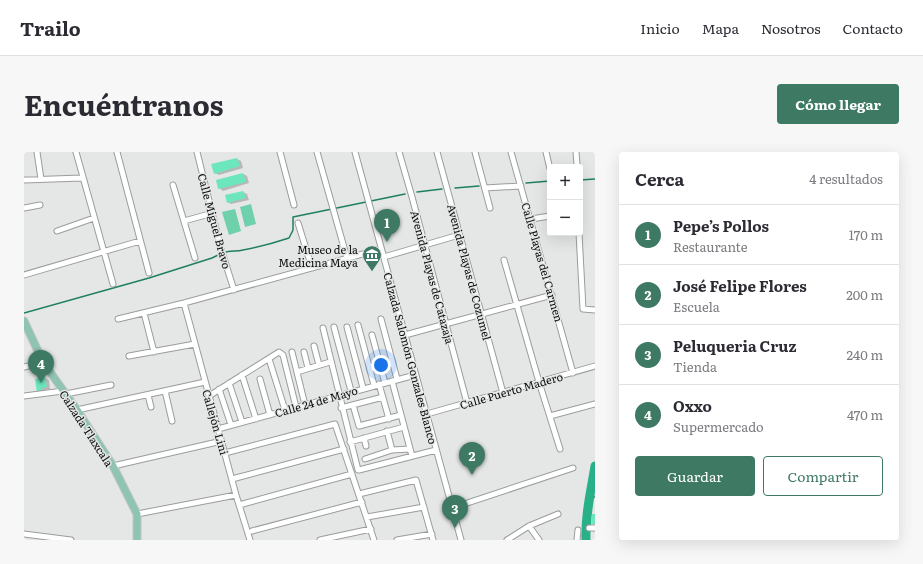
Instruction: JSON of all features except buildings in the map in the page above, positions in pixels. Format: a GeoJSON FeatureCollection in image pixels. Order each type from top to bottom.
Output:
{"type":"FeatureCollection","features":[{"type":"Feature","properties":{"kind":"main road","name":"Calzada Tlaxcala"},"geometry":{"type":"LineString","coordinates":[[24,321],[44,362],[77,410],[112,466],[137,514],[136,540]]}},
{"type":"Feature","properties":{"kind":"street"},"geometry":{"type":"LineString","coordinates":[[37,152],[40,179]]}},
{"type":"Feature","properties":{"kind":"street"},"geometry":{"type":"LineString","coordinates":[[76,152],[82,178],[113,284]]}},
{"type":"Feature","properties":{"kind":"street"},"geometry":{"type":"LineString","coordinates":[[117,152],[149,273]]}},
{"type":"Feature","properties":{"kind":"street","name":"Calle Miguel Bravo"},"geometry":{"type":"LineString","coordinates":[[197,152],[221,249],[234,290]]}},
{"type":"Feature","properties":{"kind":"street"},"geometry":{"type":"LineString","coordinates":[[280,152],[294,206]]}},
{"type":"Feature","properties":{"kind":"street"},"geometry":{"type":"LineString","coordinates":[[317,152],[347,258]]}},
{"type":"Feature","properties":{"kind":"street","name":"Calzada Salomón Gonzales Blanco"},"geometry":{"type":"LineString","coordinates":[[355,152],[461,540]]}},
{"type":"Feature","properties":{"kind":"street","name":"Avenida Playas de Catazaja"},"geometry":{"type":"LineString","coordinates":[[399,152],[468,402]]}},
{"type":"Feature","properties":{"kind":"street","name":"Avenida Playas de Cozumel"},"geometry":{"type":"LineString","coordinates":[[437,152],[503,392]]}},
{"type":"Feature","properties":{"kind":"street"},"geometry":{"type":"LineString","coordinates":[[475,152],[490,208]]}},
{"type":"Feature","properties":{"kind":"street","name":"Calle Playas del Carmen"},"geometry":{"type":"LineString","coordinates":[[511,152],[573,372]]}},
{"type":"Feature","properties":{"kind":"street"},"geometry":{"type":"LineString","coordinates":[[546,152],[549,164]]}},
{"type":"Feature","properties":{"kind":"street"},"geometry":{"type":"LineString","coordinates":[[576,152],[577,164]]}},
{"type":"Feature","properties":{"kind":"street"},"geometry":{"type":"LineString","coordinates":[[24,180],[82,178]]}},
{"type":"Feature","properties":{"kind":"street"},"geometry":{"type":"LineString","coordinates":[[173,185],[195,258]]}},
{"type":"Feature","properties":{"kind":"street"},"geometry":{"type":"LineString","coordinates":[[484,186],[521,186]]}},
{"type":"Feature","properties":{"kind":"street"},"geometry":{"type":"LineString","coordinates":[[24,208],[40,205]]}},
{"type":"Feature","properties":{"kind":"street"},"geometry":{"type":"LineString","coordinates":[[184,221],[213,212]]}},
{"type":"Feature","properties":{"kind":"street"},"geometry":{"type":"LineString","coordinates":[[531,219],[547,216]]}},
{"type":"Feature","properties":{"kind":"street"},"geometry":{"type":"LineString","coordinates":[[57,231],[94,218]]}},
{"type":"Feature","properties":{"kind":"street"},"geometry":{"type":"LineString","coordinates":[[298,223],[312,268]]}},
{"type":"Feature","properties":{"kind":"street"},"geometry":{"type":"LineString","coordinates":[[384,257],[459,235]]}},
{"type":"Feature","properties":{"kind":"street"},"geometry":{"type":"LineString","coordinates":[[579,236],[583,309],[595,310]]}},
{"type":"Feature","properties":{"kind":"street"},"geometry":{"type":"LineString","coordinates":[[24,275],[140,241]]}},
{"type":"Feature","properties":{"kind":"street"},"geometry":{"type":"LineString","coordinates":[[118,319],[234,290],[381,249]]}},
{"type":"Feature","properties":{"kind":"street"},"geometry":{"type":"LineString","coordinates":[[504,260],[516,305],[560,448]]}},
{"type":"Feature","properties":{"kind":"street"},"geometry":{"type":"LineString","coordinates":[[405,335],[552,295]]}},
{"type":"Feature","properties":{"kind":"street","name":"Callejón Lini"},"geometry":{"type":"LineString","coordinates":[[184,303],[236,495],[250,540]]}},
{"type":"Feature","properties":{"kind":"street"},"geometry":{"type":"LineString","coordinates":[[144,313],[154,352]]}},
{"type":"Feature","properties":{"kind":"street"},"geometry":{"type":"LineString","coordinates":[[381,320],[401,415],[412,456]]}},
{"type":"Feature","properties":{"kind":"street"},"geometry":{"type":"LineString","coordinates":[[358,325],[379,384],[389,419]]}},
{"type":"Feature","properties":{"kind":"street"},"geometry":{"type":"LineString","coordinates":[[334,327],[351,391]]}},
{"type":"Feature","properties":{"kind":"street"},"geometry":{"type":"LineString","coordinates":[[347,327],[363,388]]}},
{"type":"Feature","properties":{"kind":"street"},"geometry":{"type":"LineString","coordinates":[[322,328],[341,408],[358,470],[436,450]]}},
{"type":"Feature","properties":{"kind":"street"},"geometry":{"type":"LineString","coordinates":[[372,334],[379,384]]}},
{"type":"Feature","properties":{"kind":"street"},"geometry":{"type":"LineString","coordinates":[[129,356],[194,344]]}},
{"type":"Feature","properties":{"kind":"street"},"geometry":{"type":"LineString","coordinates":[[314,346],[319,365]]}},
{"type":"Feature","properties":{"kind":"street"},"geometry":{"type":"LineString","coordinates":[[209,396],[280,352],[282,353],[296,407]]}},
{"type":"Feature","properties":{"kind":"street"},"geometry":{"type":"LineString","coordinates":[[292,352],[305,405]]}},
{"type":"Feature","properties":{"kind":"street"},"geometry":{"type":"LineString","coordinates":[[304,352],[308,368]]}},
{"type":"Feature","properties":{"kind":"street"},"geometry":{"type":"LineString","coordinates":[[269,359],[285,410]]}},
{"type":"Feature","properties":{"kind":"street"},"geometry":{"type":"LineString","coordinates":[[24,366],[44,362]]}},
{"type":"Feature","properties":{"kind":"street"},"geometry":{"type":"LineString","coordinates":[[297,372],[330,362]]}},
{"type":"Feature","properties":{"kind":"street","name":"Calle Puerto Madero"},"geometry":{"type":"LineString","coordinates":[[427,414],[595,366]]}},
{"type":"Feature","properties":{"kind":"street"},"geometry":{"type":"LineString","coordinates":[[242,375],[256,419]]}},
{"type":"Feature","properties":{"kind":"street","name":"Calle 24 de Mayo"},"geometry":{"type":"LineString","coordinates":[[218,429],[351,391],[415,375]]}},
{"type":"Feature","properties":{"kind":"street"},"geometry":{"type":"LineString","coordinates":[[260,379],[270,414]]}},
{"type":"Feature","properties":{"kind":"street"},"geometry":{"type":"LineString","coordinates":[[77,410],[205,382]]}},
{"type":"Feature","properties":{"kind":"street"},"geometry":{"type":"LineString","coordinates":[[229,383],[242,422]]}},
{"type":"Feature","properties":{"kind":"street"},"geometry":{"type":"LineString","coordinates":[[24,396],[65,393],[111,385]]}},
{"type":"Feature","properties":{"kind":"street"},"geometry":{"type":"LineString","coordinates":[[219,389],[231,426]]}},
{"type":"Feature","properties":{"kind":"street"},"geometry":{"type":"LineString","coordinates":[[165,391],[172,421]]}},
{"type":"Feature","properties":{"kind":"street"},"geometry":{"type":"LineString","coordinates":[[148,395],[151,407]]}},
{"type":"Feature","properties":{"kind":"street"},"geometry":{"type":"LineString","coordinates":[[341,408],[383,397]]}},
{"type":"Feature","properties":{"kind":"street"},"geometry":{"type":"LineString","coordinates":[[550,416],[595,404]]}},
{"type":"Feature","properties":{"kind":"street"},"geometry":{"type":"LineString","coordinates":[[353,405],[359,426],[401,415]]}},
{"type":"Feature","properties":{"kind":"street"},"geometry":{"type":"LineString","coordinates":[[225,453],[335,424],[374,540]]}},
{"type":"Feature","properties":{"kind":"street"},"geometry":{"type":"LineString","coordinates":[[350,442],[404,427]]}},
{"type":"Feature","properties":{"kind":"street"},"geometry":{"type":"LineString","coordinates":[[387,432],[392,450]]}},
{"type":"Feature","properties":{"kind":"street"},"geometry":{"type":"LineString","coordinates":[[364,438],[366,446]]}},
{"type":"Feature","properties":{"kind":"street"},"geometry":{"type":"LineString","coordinates":[[112,466],[222,441]]}},
{"type":"Feature","properties":{"kind":"street"},"geometry":{"type":"LineString","coordinates":[[232,479],[344,449]]}},
{"type":"Feature","properties":{"kind":"street"},"geometry":{"type":"LineString","coordinates":[[365,459],[392,450],[410,449]]}},
{"type":"Feature","properties":{"kind":"street"},"geometry":{"type":"LineString","coordinates":[[452,508],[573,468]]}},
{"type":"Feature","properties":{"kind":"street"},"geometry":{"type":"LineString","coordinates":[[239,505],[352,474]]}},
{"type":"Feature","properties":{"kind":"street"},"geometry":{"type":"LineString","coordinates":[[359,494],[416,480],[433,540]]}},
{"type":"Feature","properties":{"kind":"street"},"geometry":{"type":"LineString","coordinates":[[137,514],[236,495]]}},
{"type":"Feature","properties":{"kind":"street"},"geometry":{"type":"LineString","coordinates":[[252,531],[362,502]]}},
{"type":"Feature","properties":{"kind":"street"},"geometry":{"type":"LineString","coordinates":[[366,517],[424,508]]}},
{"type":"Feature","properties":{"kind":"street"},"geometry":{"type":"LineString","coordinates":[[507,540],[529,526],[558,514]]}},
{"type":"Feature","properties":{"kind":"street"},"geometry":{"type":"LineString","coordinates":[[529,526],[539,540]]}},
{"type":"Feature","properties":{"kind":"street"},"geometry":{"type":"LineString","coordinates":[[320,540],[370,528]]}},
{"type":"Feature","properties":{"kind":"street"},"geometry":{"type":"LineString","coordinates":[[589,528],[595,528]]}},
{"type":"Feature","properties":{"kind":"street"},"geometry":{"type":"LineString","coordinates":[[577,540],[578,530]]}},
{"type":"Feature","properties":{"kind":"street"},"geometry":{"type":"LineString","coordinates":[[24,534],[71,540]]}},
{"type":"Feature","properties":{"kind":"street"},"geometry":{"type":"LineString","coordinates":[[397,540],[432,534]]}},
{"type":"Feature","properties":{"kind":"green space"},"geometry":{"type":"Polygon","coordinates":[[[251,204],[256,224],[245,227],[240,207],[251,204]]]}},
{"type":"Feature","properties":{"kind":"green space"},"geometry":{"type":"Polygon","coordinates":[[[235,209],[241,231],[229,235],[222,212],[235,209]]]}},
{"type":"Feature","properties":{"kind":"waterway"},"geometry":{"type":"LineString","coordinates":[[583,180],[595,179]]}},
{"type":"Feature","properties":{"kind":"waterway"},"geometry":{"type":"LineString","coordinates":[[526,183],[547,181]]}},
{"type":"Feature","properties":{"kind":"waterway"},"geometry":{"type":"LineString","coordinates":[[455,188],[479,186]]}},
{"type":"Feature","properties":{"kind":"waterway"},"geometry":{"type":"LineString","coordinates":[[417,192],[442,189]]}},
{"type":"Feature","properties":{"kind":"waterway"},"geometry":{"type":"LineString","coordinates":[[224,253],[255,248],[289,238],[293,230],[293,217],[405,194]]}},
{"type":"Feature","properties":{"kind":"waterway"},"geometry":{"type":"LineString","coordinates":[[24,313],[149,278],[212,258],[220,254]]}},
{"type":"Feature","properties":{"kind":"waterway"},"geometry":{"type":"LineString","coordinates":[[586,540],[587,512],[595,466]]}},
{"type":"Feature","properties":{"kind":"waterway"},"geometry":{"type":"LineString","coordinates":[[589,498],[595,497]]}},
{"type":"Feature","properties":{"kind":"place","name":"Pepe’s Pollos"},"geometry":{"type":"Point","coordinates":[387,242]}},
{"type":"Feature","properties":{"kind":"place","name":"Museo de la Medicina Maya"},"geometry":{"type":"Point","coordinates":[372,272]}},
{"type":"Feature","properties":{"kind":"place","name":"Oxxo"},"geometry":{"type":"Point","coordinates":[41,383]}},
{"type":"Feature","properties":{"kind":"place","name":"José Felipe Flores"},"geometry":{"type":"Point","coordinates":[472,475]}},
{"type":"Feature","properties":{"kind":"place","name":"Peluqueria Cruz"},"geometry":{"type":"Point","coordinates":[455,528]}}]}
